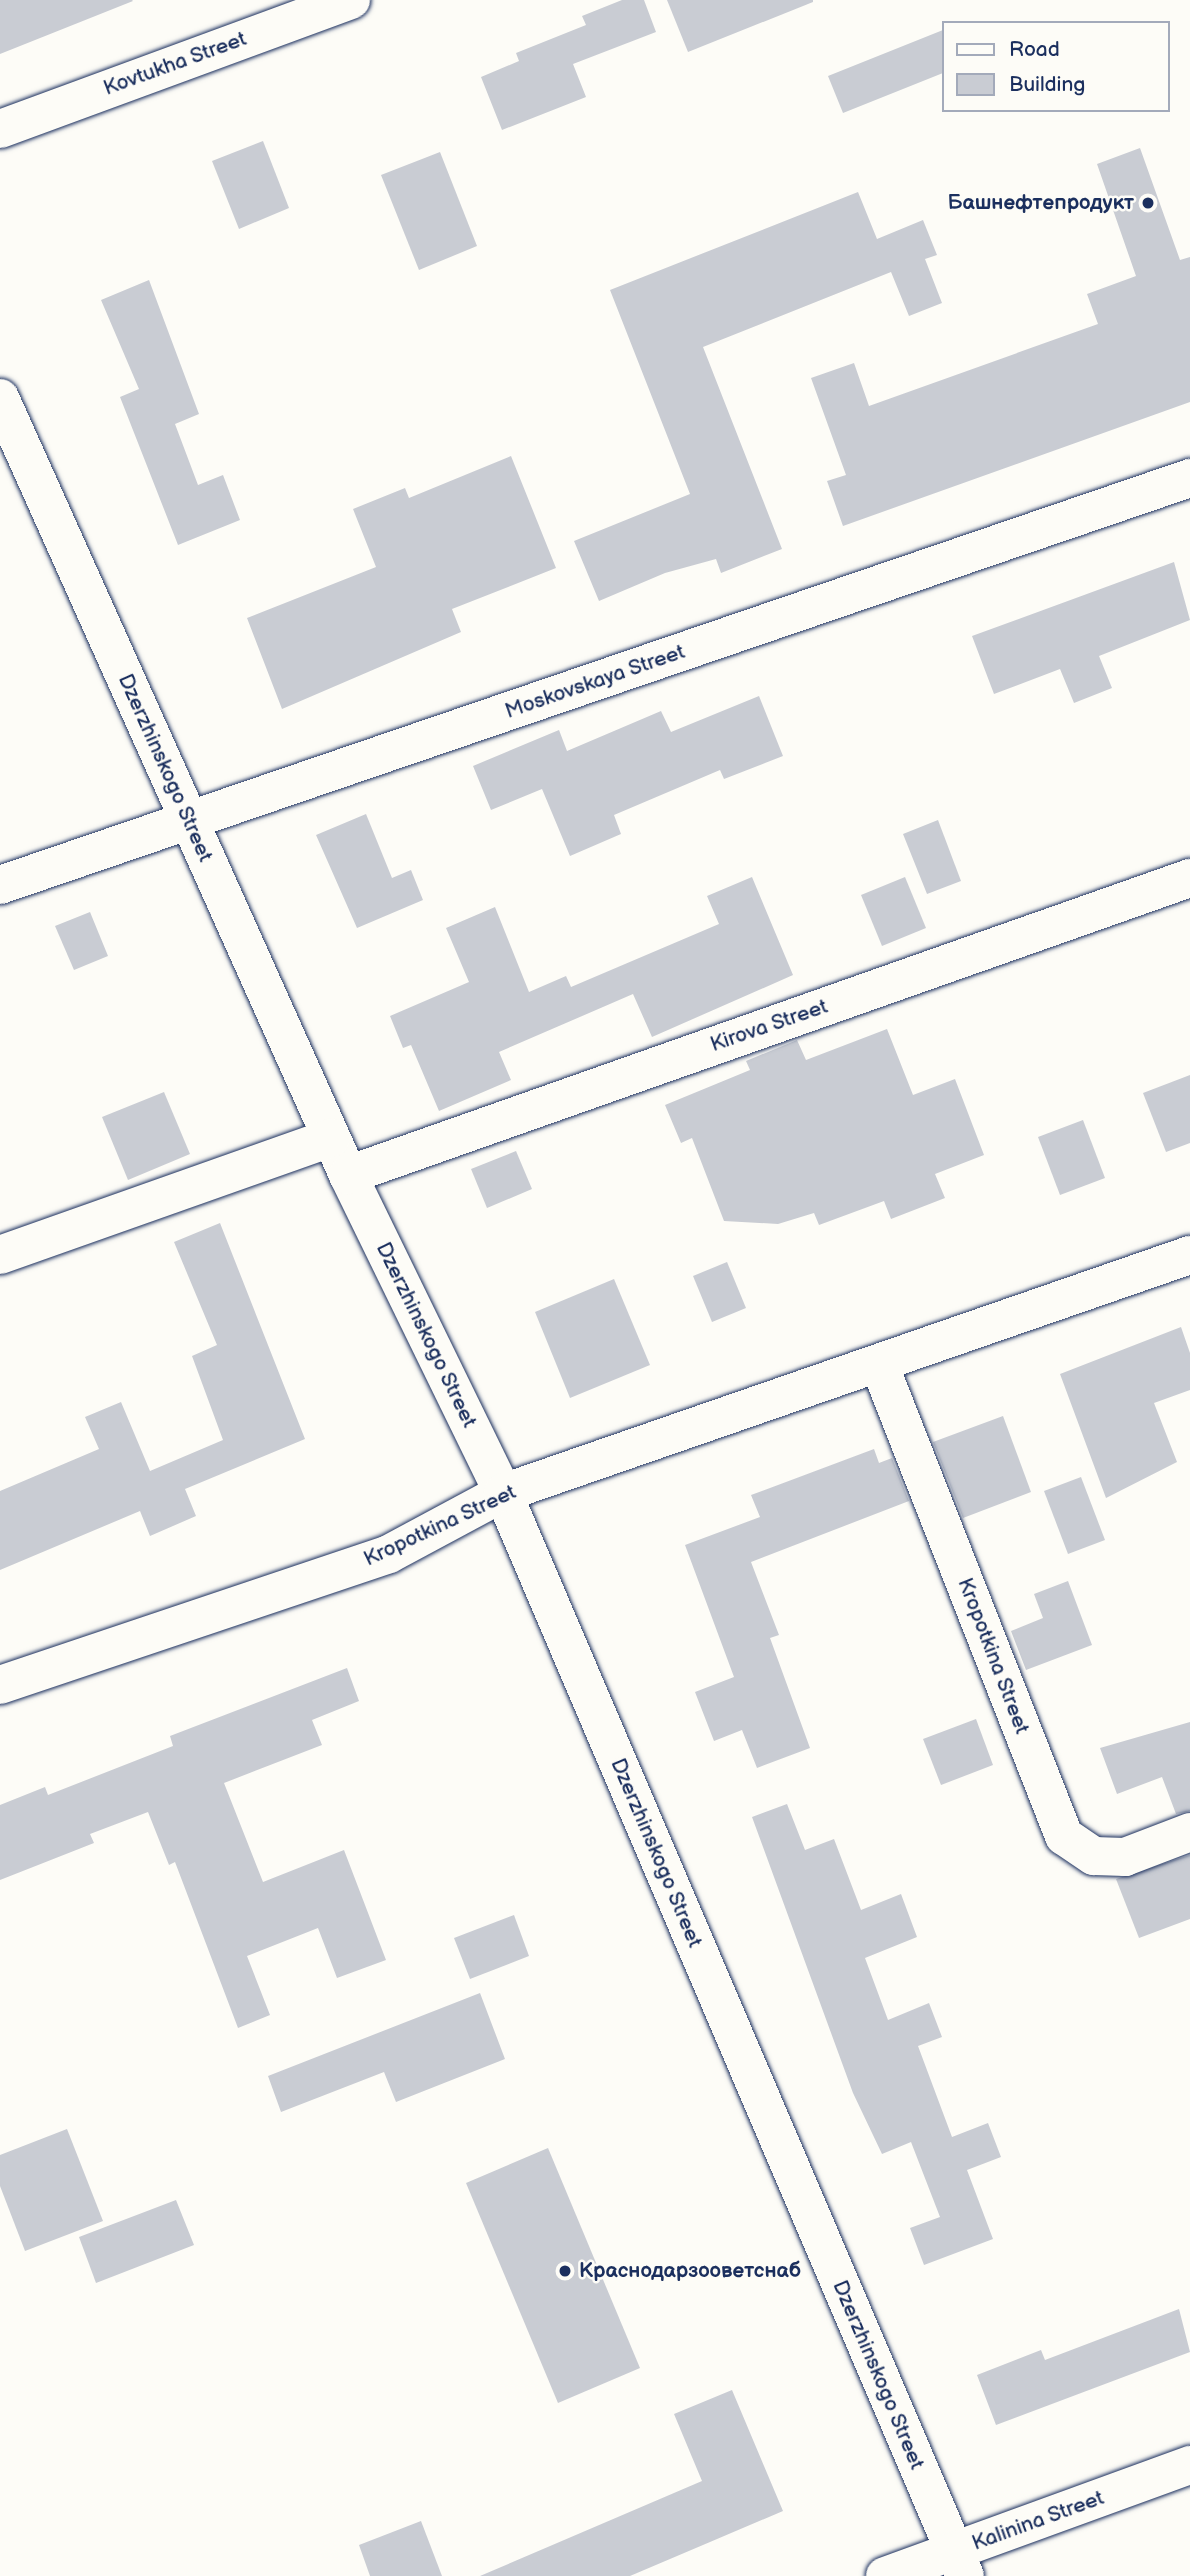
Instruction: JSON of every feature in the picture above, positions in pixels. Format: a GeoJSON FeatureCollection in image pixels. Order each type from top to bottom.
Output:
{"type":"FeatureCollection","features":[{"type":"Feature","properties":{"kind":"street","name":"Kovtukha Street"},"geometry":{"type":"LineString","coordinates":[[0,129],[351,0]]}},
{"type":"Feature","properties":{"kind":"street","name":"Dzerzhinskogo Street"},"geometry":{"type":"LineString","coordinates":[[0,398],[331,1138],[503,1493],[959,2564]]}},
{"type":"Feature","properties":{"kind":"street","name":"Moskovskaya Street"},"geometry":{"type":"LineString","coordinates":[[0,885],[1190,478]]}},
{"type":"Feature","properties":{"kind":"street","name":"Kirova Street"},"geometry":{"type":"LineString","coordinates":[[348,1175],[1190,878]]}},
{"type":"Feature","properties":{"kind":"street"},"geometry":{"type":"LineString","coordinates":[[0,1255],[331,1138]]}},
{"type":"Feature","properties":{"kind":"street","name":"Kropotkina Street"},"geometry":{"type":"LineString","coordinates":[[0,1685],[389,1554],[503,1493],[1190,1255]]}},
{"type":"Feature","properties":{"kind":"street","name":"Kropotkina Street"},"geometry":{"type":"LineString","coordinates":[[879,1364],[1064,1836],[1094,1856],[1125,1857],[1190,1832]]}},
{"type":"Feature","properties":{"kind":"street","name":"Kalinina Street"},"geometry":{"type":"LineString","coordinates":[[885,2576],[959,2564],[1190,2465]]}},
{"type":"Feature","properties":{"kind":"building"},"geometry":{"type":"Polygon","coordinates":[[[0,0],[132,0],[133,1],[0,54],[0,0]]]}},
{"type":"Feature","properties":{"kind":"building"},"geometry":{"type":"Polygon","coordinates":[[[622,0],[644,0],[656,32],[573,64],[586,97],[502,130],[481,77],[519,61],[516,53],[586,25],[582,16],[622,0]]]}},
{"type":"Feature","properties":{"kind":"building"},"geometry":{"type":"Polygon","coordinates":[[[667,0],[813,0],[813,2],[688,52],[667,0]]]}},
{"type":"Feature","properties":{"kind":"building"},"geometry":{"type":"Polygon","coordinates":[[[942,30],[942,73],[843,113],[828,76],[942,30]]]}},
{"type":"Feature","properties":{"kind":"building"},"geometry":{"type":"Polygon","coordinates":[[[263,141],[289,208],[239,229],[212,161],[263,141]]]}},
{"type":"Feature","properties":{"kind":"building"},"geometry":{"type":"Polygon","coordinates":[[[1140,148],[1180,260],[1190,257],[1190,402],[843,526],[827,481],[846,475],[811,378],[854,363],[869,406],[1098,324],[1087,294],[1136,276],[1097,164],[1140,148]]]}},
{"type":"Feature","properties":{"kind":"building"},"geometry":{"type":"Polygon","coordinates":[[[440,152],[477,246],[419,270],[381,175],[440,152]]]}},
{"type":"Feature","properties":{"kind":"building"},"geometry":{"type":"Polygon","coordinates":[[[858,192],[877,239],[923,220],[937,255],[925,259],[942,303],[909,316],[891,272],[703,347],[782,549],[721,573],[716,559],[665,573],[599,601],[574,541],[690,494],[610,290],[858,192]]]}},
{"type":"Feature","properties":{"kind":"building"},"geometry":{"type":"Polygon","coordinates":[[[149,280],[199,414],[175,424],[198,485],[223,475],[240,520],[178,545],[120,397],[139,389],[101,300],[149,280]]]}},
{"type":"Feature","properties":{"kind":"building"},"geometry":{"type":"Polygon","coordinates":[[[511,456],[556,568],[452,609],[461,632],[282,709],[247,618],[376,567],[353,509],[405,488],[409,498],[511,456]]]}},
{"type":"Feature","properties":{"kind":"building"},"geometry":{"type":"Polygon","coordinates":[[[1174,562],[1190,620],[1099,656],[1112,688],[1074,703],[1060,669],[994,694],[972,636],[1174,562]]]}},
{"type":"Feature","properties":{"kind":"building"},"geometry":{"type":"Polygon","coordinates":[[[759,696],[783,756],[724,779],[720,770],[614,815],[621,834],[570,856],[542,789],[491,810],[473,766],[559,730],[567,751],[661,711],[671,732],[759,696]]]}},
{"type":"Feature","properties":{"kind":"building"},"geometry":{"type":"Polygon","coordinates":[[[366,814],[392,878],[411,870],[423,900],[357,928],[316,835],[366,814]]]}},
{"type":"Feature","properties":{"kind":"building"},"geometry":{"type":"Polygon","coordinates":[[[938,820],[961,881],[927,894],[903,834],[938,820]]]}},
{"type":"Feature","properties":{"kind":"building"},"geometry":{"type":"Polygon","coordinates":[[[752,877],[793,975],[652,1037],[633,994],[499,1052],[511,1080],[439,1111],[411,1045],[403,1048],[390,1016],[469,982],[446,928],[495,907],[529,992],[566,976],[571,987],[719,924],[707,896],[752,877]]]}},
{"type":"Feature","properties":{"kind":"building"},"geometry":{"type":"Polygon","coordinates":[[[905,877],[926,928],[882,946],[861,895],[905,877]]]}},
{"type":"Feature","properties":{"kind":"building"},"geometry":{"type":"Polygon","coordinates":[[[90,912],[108,956],[74,970],[55,926],[90,912]]]}},
{"type":"Feature","properties":{"kind":"building"},"geometry":{"type":"Polygon","coordinates":[[[887,1029],[913,1095],[955,1079],[984,1155],[935,1174],[945,1198],[891,1219],[884,1201],[819,1225],[814,1213],[778,1224],[724,1221],[692,1138],[681,1143],[665,1105],[750,1070],[746,1061],[797,1040],[806,1060],[887,1029]]]}},
{"type":"Feature","properties":{"kind":"building"},"geometry":{"type":"Polygon","coordinates":[[[1190,1075],[1190,1143],[1166,1152],[1143,1093],[1190,1075]]]}},
{"type":"Feature","properties":{"kind":"building"},"geometry":{"type":"Polygon","coordinates":[[[164,1092],[190,1154],[128,1180],[102,1117],[164,1092]]]}},
{"type":"Feature","properties":{"kind":"building"},"geometry":{"type":"Polygon","coordinates":[[[1083,1120],[1105,1178],[1060,1195],[1038,1137],[1083,1120]]]}},
{"type":"Feature","properties":{"kind":"building"},"geometry":{"type":"Polygon","coordinates":[[[516,1151],[532,1189],[487,1208],[471,1169],[516,1151]]]}},
{"type":"Feature","properties":{"kind":"building"},"geometry":{"type":"Polygon","coordinates":[[[220,1223],[305,1439],[185,1489],[196,1516],[150,1536],[140,1511],[0,1570],[0,1491],[99,1449],[85,1417],[121,1402],[150,1471],[223,1440],[192,1356],[217,1345],[174,1242],[220,1223]]]}},
{"type":"Feature","properties":{"kind":"building"},"geometry":{"type":"Polygon","coordinates":[[[727,1262],[746,1308],[712,1322],[693,1276],[727,1262]]]}},
{"type":"Feature","properties":{"kind":"building"},"geometry":{"type":"Polygon","coordinates":[[[614,1279],[650,1365],[570,1398],[535,1312],[614,1279]]]}},
{"type":"Feature","properties":{"kind":"building"},"geometry":{"type":"Polygon","coordinates":[[[1181,1327],[1190,1353],[1190,1390],[1154,1403],[1177,1462],[1106,1498],[1060,1374],[1181,1327]]]}},
{"type":"Feature","properties":{"kind":"building"},"geometry":{"type":"Polygon","coordinates":[[[1003,1416],[1031,1492],[963,1518],[933,1442],[1003,1416]]]}},
{"type":"Feature","properties":{"kind":"building"},"geometry":{"type":"Polygon","coordinates":[[[874,1449],[879,1463],[892,1458],[909,1501],[751,1562],[779,1635],[770,1638],[810,1748],[757,1768],[742,1730],[714,1741],[695,1692],[734,1677],[685,1545],[760,1517],[751,1495],[874,1449]]]}},
{"type":"Feature","properties":{"kind":"building"},"geometry":{"type":"Polygon","coordinates":[[[1081,1477],[1105,1540],[1068,1554],[1044,1491],[1081,1477]]]}},
{"type":"Feature","properties":{"kind":"building"},"geometry":{"type":"Polygon","coordinates":[[[1068,1581],[1092,1645],[1026,1670],[1011,1631],[1043,1618],[1034,1594],[1068,1581]]]}},
{"type":"Feature","properties":{"kind":"building"},"geometry":{"type":"Polygon","coordinates":[[[347,1668],[359,1701],[312,1720],[322,1745],[224,1783],[263,1882],[344,1850],[386,1960],[337,1978],[318,1928],[247,1956],[270,2015],[238,2028],[175,1862],[169,1865],[148,1812],[90,1834],[94,1843],[0,1880],[0,1805],[45,1787],[48,1795],[173,1746],[170,1736],[347,1668]]]}},
{"type":"Feature","properties":{"kind":"building"},"geometry":{"type":"Polygon","coordinates":[[[976,1719],[993,1765],[941,1785],[923,1739],[976,1719]]]}},
{"type":"Feature","properties":{"kind":"building"},"geometry":{"type":"Polygon","coordinates":[[[1190,1722],[1190,1811],[1176,1814],[1162,1777],[1117,1794],[1100,1748],[1190,1722]]]}},
{"type":"Feature","properties":{"kind":"building"},"geometry":{"type":"Polygon","coordinates":[[[787,1804],[805,1850],[834,1839],[861,1910],[901,1894],[917,1937],[865,1958],[888,2020],[929,2003],[942,2037],[918,2046],[952,2137],[988,2123],[1001,2157],[967,2170],[993,2239],[924,2265],[910,2228],[940,2217],[911,2142],[882,2154],[853,2093],[752,1817],[787,1804]]]}},
{"type":"Feature","properties":{"kind":"building"},"geometry":{"type":"Polygon","coordinates":[[[1190,1855],[1190,1919],[1139,1938],[1116,1879],[1190,1855]]]}},
{"type":"Feature","properties":{"kind":"building"},"geometry":{"type":"Polygon","coordinates":[[[514,1915],[529,1956],[470,1979],[454,1938],[514,1915]]]}},
{"type":"Feature","properties":{"kind":"building"},"geometry":{"type":"Polygon","coordinates":[[[480,1993],[505,2059],[396,2102],[384,2072],[281,2112],[268,2076],[480,1993]]]}},
{"type":"Feature","properties":{"kind":"building"},"geometry":{"type":"Polygon","coordinates":[[[67,2129],[103,2221],[25,2251],[0,2186],[0,2155],[67,2129]]]}},
{"type":"Feature","properties":{"kind":"building"},"geometry":{"type":"Polygon","coordinates":[[[548,2148],[640,2368],[558,2403],[466,2183],[548,2148]]]}},
{"type":"Feature","properties":{"kind":"building"},"geometry":{"type":"Polygon","coordinates":[[[176,2200],[194,2245],[96,2283],[79,2237],[176,2200]]]}},
{"type":"Feature","properties":{"kind":"building"},"geometry":{"type":"Polygon","coordinates":[[[1179,2309],[1190,2352],[996,2425],[977,2375],[1041,2350],[1045,2360],[1179,2309]]]}},
{"type":"Feature","properties":{"kind":"building"},"geometry":{"type":"Polygon","coordinates":[[[732,2390],[783,2511],[630,2576],[480,2576],[702,2481],[674,2414],[732,2390]]]}},
{"type":"Feature","properties":{"kind":"building"},"geometry":{"type":"Polygon","coordinates":[[[421,2521],[442,2576],[370,2576],[359,2545],[421,2521]]]}},
{"type":"Feature","properties":{"kind":"place","name":"Башнефтепродукт"},"geometry":{"type":"Point","coordinates":[1148,203]}},
{"type":"Feature","properties":{"kind":"place","name":"Краснодарзооветснаб"},"geometry":{"type":"Point","coordinates":[565,2271]}}]}
